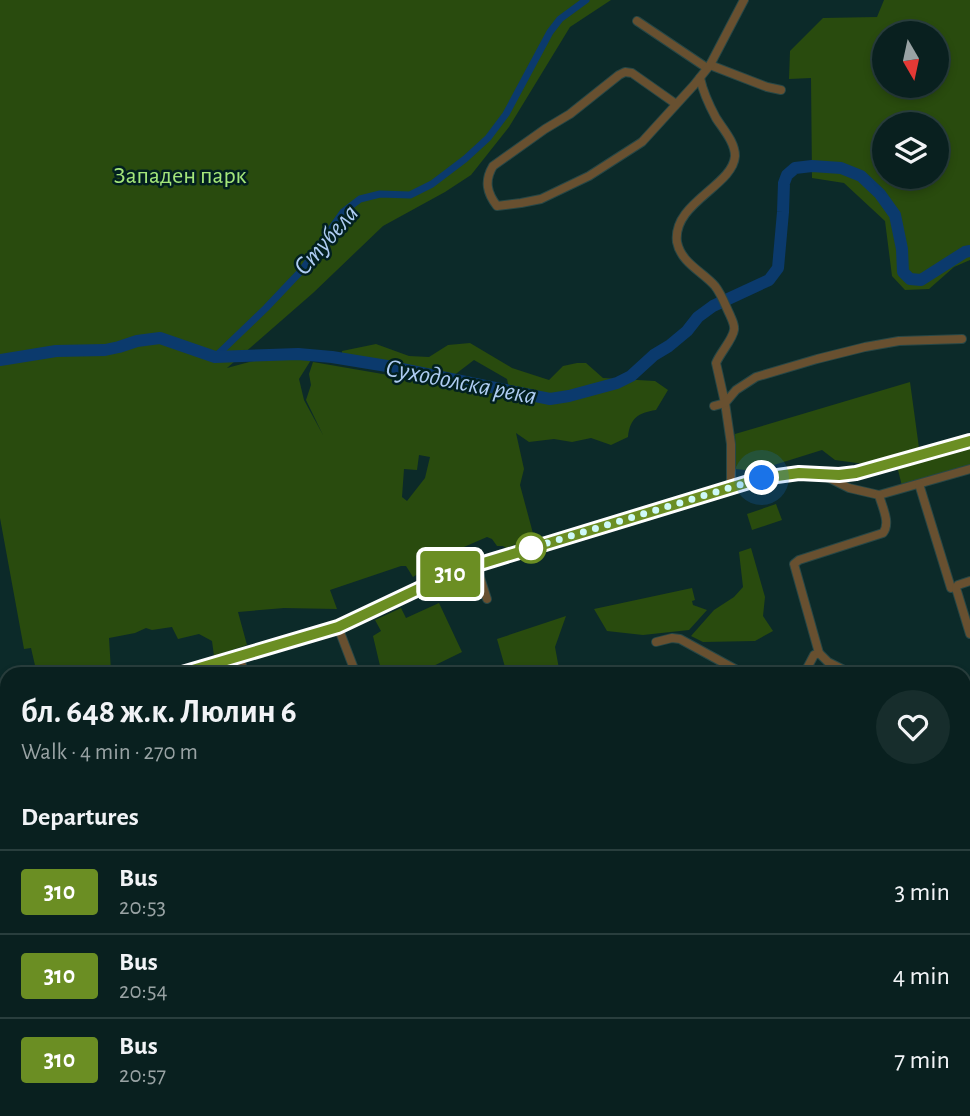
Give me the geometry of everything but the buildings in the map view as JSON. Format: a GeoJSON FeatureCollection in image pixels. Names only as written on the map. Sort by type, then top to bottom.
{"type":"FeatureCollection","features":[{"type":"Feature","properties":{"kind":"main road"},"geometry":{"type":"LineString","coordinates":[[204,667],[338,627],[448,575],[476,565],[731,487],[781,474],[856,473],[970,441]]}},
{"type":"Feature","properties":{"kind":"street"},"geometry":{"type":"LineString","coordinates":[[676,104],[632,73],[625,72],[570,114],[493,166],[487,183],[490,197],[497,206],[541,199],[589,176],[642,142],[700,78],[744,0]]}},
{"type":"Feature","properties":{"kind":"street"},"geometry":{"type":"LineString","coordinates":[[637,21],[708,66],[781,90]]}},
{"type":"Feature","properties":{"kind":"street"},"geometry":{"type":"LineString","coordinates":[[700,78],[709,104],[735,153],[725,175],[700,198],[681,221],[677,231],[677,243],[681,254],[721,295],[735,327],[716,363],[731,444],[731,487]]}},
{"type":"Feature","properties":{"kind":"street"},"geometry":{"type":"LineString","coordinates":[[714,406],[725,403],[736,390],[756,377],[817,359],[900,341],[962,339]]}},
{"type":"Feature","properties":{"kind":"street"},"geometry":{"type":"LineString","coordinates":[[822,474],[849,488],[879,495],[970,469]]}},
{"type":"Feature","properties":{"kind":"street"},"geometry":{"type":"LineString","coordinates":[[919,484],[951,587]]}},
{"type":"Feature","properties":{"kind":"street"},"geometry":{"type":"LineString","coordinates":[[838,667],[819,653],[794,564],[799,560],[883,533],[887,526],[879,495]]}},
{"type":"Feature","properties":{"kind":"street"},"geometry":{"type":"LineString","coordinates":[[476,565],[487,599]]}},
{"type":"Feature","properties":{"kind":"street"},"geometry":{"type":"LineString","coordinates":[[970,581],[956,588],[970,634]]}},
{"type":"Feature","properties":{"kind":"street"},"geometry":{"type":"LineString","coordinates":[[338,627],[353,667]]}},
{"type":"Feature","properties":{"kind":"street"},"geometry":{"type":"LineString","coordinates":[[656,642],[680,639],[731,667]]}},
{"type":"Feature","properties":{"kind":"street"},"geometry":{"type":"LineString","coordinates":[[808,667],[814,655],[819,653]]}},
{"type":"Feature","properties":{"kind":"street"},"geometry":{"type":"LineString","coordinates":[[239,657],[243,667]]}},
{"type":"Feature","properties":{"kind":"green space","name":"Западен парк"},"geometry":{"type":"Polygon","coordinates":[[[0,0],[611,0],[570,27],[509,127],[471,175],[383,226],[313,293],[227,368],[253,361],[296,357],[311,360],[299,379],[304,400],[323,435],[306,400],[311,385],[309,374],[313,362],[429,382],[485,395],[509,388],[507,379],[474,360],[453,376],[342,356],[342,351],[376,344],[409,356],[429,357],[448,345],[470,343],[512,368],[549,380],[563,366],[586,363],[603,378],[655,381],[668,390],[656,410],[636,418],[628,437],[611,445],[591,438],[572,442],[554,439],[529,442],[516,433],[524,469],[520,485],[534,537],[506,548],[497,546],[487,537],[450,553],[413,577],[406,566],[401,566],[330,590],[337,609],[284,608],[238,612],[247,645],[214,656],[212,641],[199,634],[178,639],[172,627],[152,630],[146,628],[109,638],[111,667],[35,667],[31,648],[24,649],[0,518],[0,0]],[[419,455],[417,470],[404,469],[402,497],[407,501],[425,478],[430,457],[419,455]]]}},
{"type":"Feature","properties":{"kind":"green space"},"geometry":{"type":"Polygon","coordinates":[[[884,0],[970,0],[970,260],[954,267],[929,289],[905,290],[892,276],[885,221],[844,183],[812,178],[811,78],[789,79],[790,51],[823,18],[877,17],[884,0]]]}},
{"type":"Feature","properties":{"kind":"green space"},"geometry":{"type":"Polygon","coordinates":[[[910,382],[919,448],[864,464],[835,460],[822,450],[755,471],[736,469],[735,434],[910,382]]]}},
{"type":"Feature","properties":{"kind":"green space"},"geometry":{"type":"Polygon","coordinates":[[[970,444],[970,465],[902,486],[897,466],[970,444]]]}},
{"type":"Feature","properties":{"kind":"green space"},"geometry":{"type":"Polygon","coordinates":[[[776,504],[782,520],[752,530],[747,514],[776,504]]]}},
{"type":"Feature","properties":{"kind":"green space"},"geometry":{"type":"Polygon","coordinates":[[[751,548],[765,597],[763,616],[773,631],[755,641],[703,642],[691,636],[714,610],[734,597],[743,587],[739,552],[751,548]]]}},
{"type":"Feature","properties":{"kind":"green space"},"geometry":{"type":"Polygon","coordinates":[[[692,588],[695,600],[692,601],[693,605],[707,610],[689,630],[643,635],[607,631],[594,609],[692,588]]]}},
{"type":"Feature","properties":{"kind":"green space"},"geometry":{"type":"Polygon","coordinates":[[[439,603],[462,652],[431,667],[380,667],[373,636],[381,631],[375,620],[401,608],[406,618],[439,603]]]}},
{"type":"Feature","properties":{"kind":"green space"},"geometry":{"type":"Polygon","coordinates":[[[566,616],[555,647],[559,667],[505,667],[497,639],[566,616]]]}},
{"type":"Feature","properties":{"kind":"waterway","name":"Стубела"},"geometry":{"type":"LineString","coordinates":[[215,357],[302,270],[343,212],[360,199],[380,194],[410,195],[432,184],[488,138],[506,114],[550,32],[560,19],[586,0]]}},
{"type":"Feature","properties":{"kind":"waterway","name":"Суходолска река"},"geometry":{"type":"LineString","coordinates":[[0,360],[56,351],[105,350],[160,338],[215,357],[298,354],[332,357],[550,399],[569,396],[617,383],[631,376],[687,331],[698,317],[713,306],[769,280],[778,268],[784,183],[787,175],[795,168],[812,166],[841,168],[861,176],[880,194],[895,215],[902,249],[903,272],[910,279],[921,280],[970,251]]}},
{"type":"Feature","properties":{"kind":"bus line","name":"310"},"geometry":{"type":"LineString","coordinates":[[204,667],[338,627],[467,568],[731,487],[781,474],[856,473],[970,441]]}},
{"type":"Feature","properties":{"kind":"route"},"geometry":{"type":"LineString","coordinates":[[531,548],[521,551],[762,478]]}}]}
